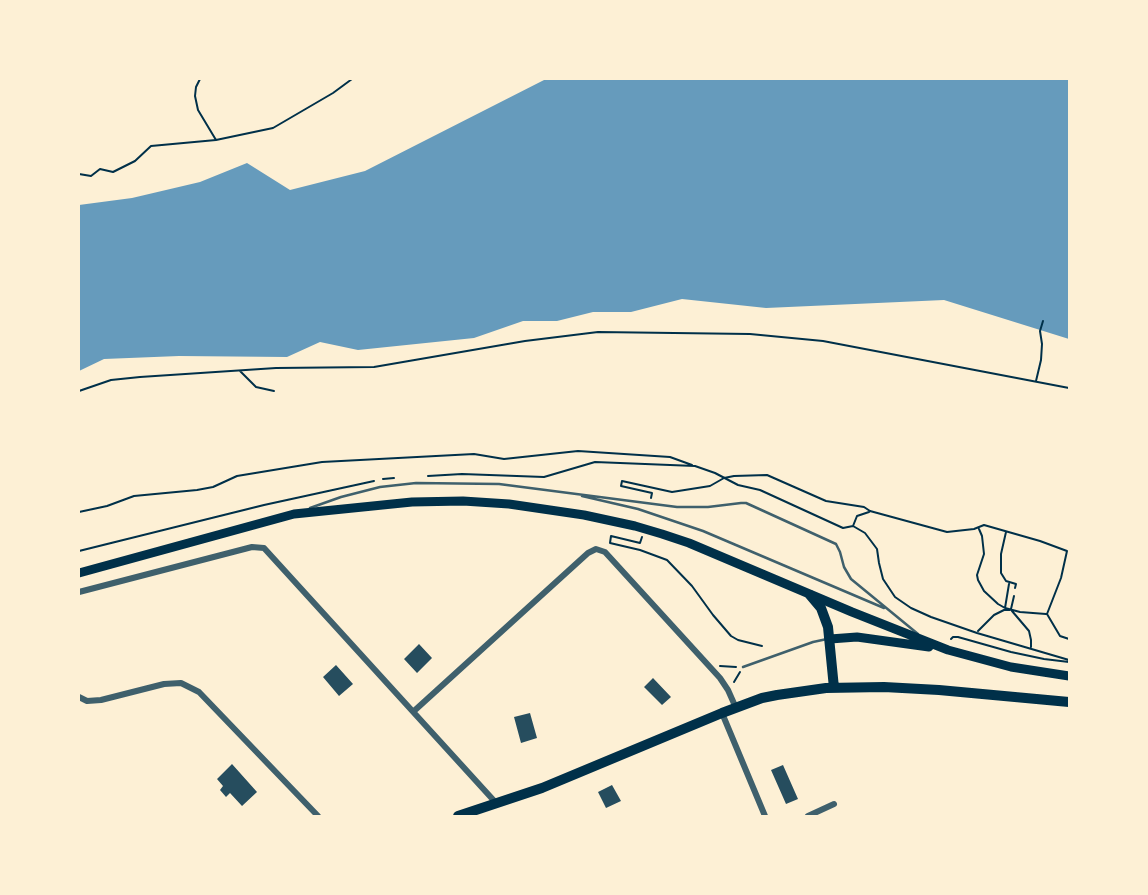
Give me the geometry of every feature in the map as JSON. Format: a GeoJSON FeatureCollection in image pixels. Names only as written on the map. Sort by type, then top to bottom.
{"type":"FeatureCollection","features":[{"type":"Feature","properties":{"kind":"main road"},"geometry":{"type":"LineString","coordinates":[[79,573],[294,514],[412,502],[509,504],[635,526],[689,543],[948,650],[1011,667],[1069,676]]}},
{"type":"Feature","properties":{"kind":"main road"},"geometry":{"type":"LineString","coordinates":[[810,595],[821,608],[830,639],[834,688]]}},
{"type":"Feature","properties":{"kind":"main road"},"geometry":{"type":"LineString","coordinates":[[830,639],[865,637],[948,650]]}},
{"type":"Feature","properties":{"kind":"main road"},"geometry":{"type":"LineString","coordinates":[[458,816],[478,813],[722,713],[777,695],[865,687],[926,689],[1069,702]]}},
{"type":"Feature","properties":{"kind":"street"},"geometry":{"type":"LineString","coordinates":[[79,592],[252,547],[264,548],[497,804]]}},
{"type":"Feature","properties":{"kind":"street"},"geometry":{"type":"LineString","coordinates":[[414,711],[588,553],[596,550],[605,552],[709,666],[729,690],[736,708]]}},
{"type":"Feature","properties":{"kind":"street"},"geometry":{"type":"LineString","coordinates":[[79,697],[87,701],[101,701],[164,684],[181,683],[190,687],[200,692],[318,816]]}},
{"type":"Feature","properties":{"kind":"street"},"geometry":{"type":"LineString","coordinates":[[722,713],[765,816]]}},
{"type":"Feature","properties":{"kind":"street"},"geometry":{"type":"LineString","coordinates":[[808,816],[834,804]]}},
{"type":"Feature","properties":{"kind":"lane"},"geometry":{"type":"LineString","coordinates":[[294,514],[341,497],[380,487],[416,483],[499,484],[677,507],[741,503],[836,544],[851,579],[931,644]]}},
{"type":"Feature","properties":{"kind":"lane"},"geometry":{"type":"LineString","coordinates":[[567,492],[638,509],[703,531],[887,609]]}},
{"type":"Feature","properties":{"kind":"lane"},"geometry":{"type":"LineString","coordinates":[[743,667],[817,640],[830,639]]}},
{"type":"Feature","properties":{"kind":"path"},"geometry":{"type":"LineString","coordinates":[[200,79],[195,96],[198,110],[216,140]]}},
{"type":"Feature","properties":{"kind":"path"},"geometry":{"type":"LineString","coordinates":[[79,174],[90,176],[100,169],[113,172],[135,161],[151,146],[216,140],[273,128],[352,79]]}},
{"type":"Feature","properties":{"kind":"path"},"geometry":{"type":"LineString","coordinates":[[1035,382],[1041,360],[1042,321]]}},
{"type":"Feature","properties":{"kind":"path"},"geometry":{"type":"LineString","coordinates":[[79,391],[111,380],[141,376],[276,368],[374,367],[525,341],[598,332],[750,334],[823,341],[1069,388]]}},
{"type":"Feature","properties":{"kind":"path"},"geometry":{"type":"LineString","coordinates":[[239,371],[256,387],[274,391]]}},
{"type":"Feature","properties":{"kind":"path"},"geometry":{"type":"LineString","coordinates":[[79,512],[134,496],[197,490],[213,487],[237,476],[322,462],[474,454],[504,459],[578,450],[670,457],[695,466]]}},
{"type":"Feature","properties":{"kind":"path"},"geometry":{"type":"LineString","coordinates":[[656,489],[672,492],[689,490],[710,486],[734,476],[767,475],[826,500],[864,507],[947,532],[984,525],[1041,541],[1067,551],[1061,578],[1047,614]]}},
{"type":"Feature","properties":{"kind":"path"},"geometry":{"type":"LineString","coordinates":[[752,506],[760,490]]}},
{"type":"Feature","properties":{"kind":"path"},"geometry":{"type":"LineString","coordinates":[[853,526],[857,516],[870,511]]}},
{"type":"Feature","properties":{"kind":"path"},"geometry":{"type":"LineString","coordinates":[[978,528],[984,547],[978,580],[990,597],[1018,616],[1029,631],[1031,648]]}},
{"type":"Feature","properties":{"kind":"path"},"geometry":{"type":"LineString","coordinates":[[1006,531],[1002,544],[1003,579],[1016,584],[1015,588]]}},
{"type":"Feature","properties":{"kind":"path"},"geometry":{"type":"LineString","coordinates":[[640,550],[661,556],[674,565],[731,636],[762,646]]}},
{"type":"Feature","properties":{"kind":"path"},"geometry":{"type":"LineString","coordinates":[[1005,608],[1009,583]]}},
{"type":"Feature","properties":{"kind":"path"},"geometry":{"type":"LineString","coordinates":[[1011,610],[1014,596]]}},
{"type":"Feature","properties":{"kind":"path"},"geometry":{"type":"LineString","coordinates":[[977,633],[994,614],[1004,610],[1047,614]]}},
{"type":"Feature","properties":{"kind":"path"},"geometry":{"type":"LineString","coordinates":[[1047,614],[1060,636],[1069,639]]}},
{"type":"Feature","properties":{"kind":"path"},"geometry":{"type":"LineString","coordinates":[[948,650],[953,637],[958,637],[1022,654],[1069,662]]}},
{"type":"Feature","properties":{"kind":"path"},"geometry":{"type":"LineString","coordinates":[[709,666],[743,667],[729,690]]}},
{"type":"Feature","properties":{"kind":"water"},"geometry":{"type":"Polygon","coordinates":[[[546,79],[1069,79],[1069,339],[944,300],[766,308],[682,299],[631,312],[593,312],[557,321],[523,321],[474,338],[358,350],[320,342],[287,357],[179,356],[104,359],[79,371],[79,205],[132,198],[200,182],[247,163],[290,190],[365,171],[546,79]]]}},
{"type":"Feature","properties":{"kind":"building"},"geometry":{"type":"Polygon","coordinates":[[[419,644],[432,658],[417,673],[404,659],[419,644]]]}},
{"type":"Feature","properties":{"kind":"building"},"geometry":{"type":"Polygon","coordinates":[[[336,665],[353,684],[339,696],[323,677],[336,665]]]}},
{"type":"Feature","properties":{"kind":"building"},"geometry":{"type":"Polygon","coordinates":[[[653,678],[671,697],[662,705],[644,687],[653,678]]]}},
{"type":"Feature","properties":{"kind":"building"},"geometry":{"type":"Polygon","coordinates":[[[530,713],[537,738],[521,743],[514,717],[530,713]]]}},
{"type":"Feature","properties":{"kind":"building"},"geometry":{"type":"Polygon","coordinates":[[[232,764],[257,792],[242,806],[230,793],[226,797],[220,790],[223,786],[217,779],[232,764]]]}},
{"type":"Feature","properties":{"kind":"building"},"geometry":{"type":"Polygon","coordinates":[[[783,765],[798,799],[786,804],[771,770],[783,765]]]}},
{"type":"Feature","properties":{"kind":"building"},"geometry":{"type":"Polygon","coordinates":[[[612,785],[621,801],[606,808],[598,792],[612,785]]]}}]}
